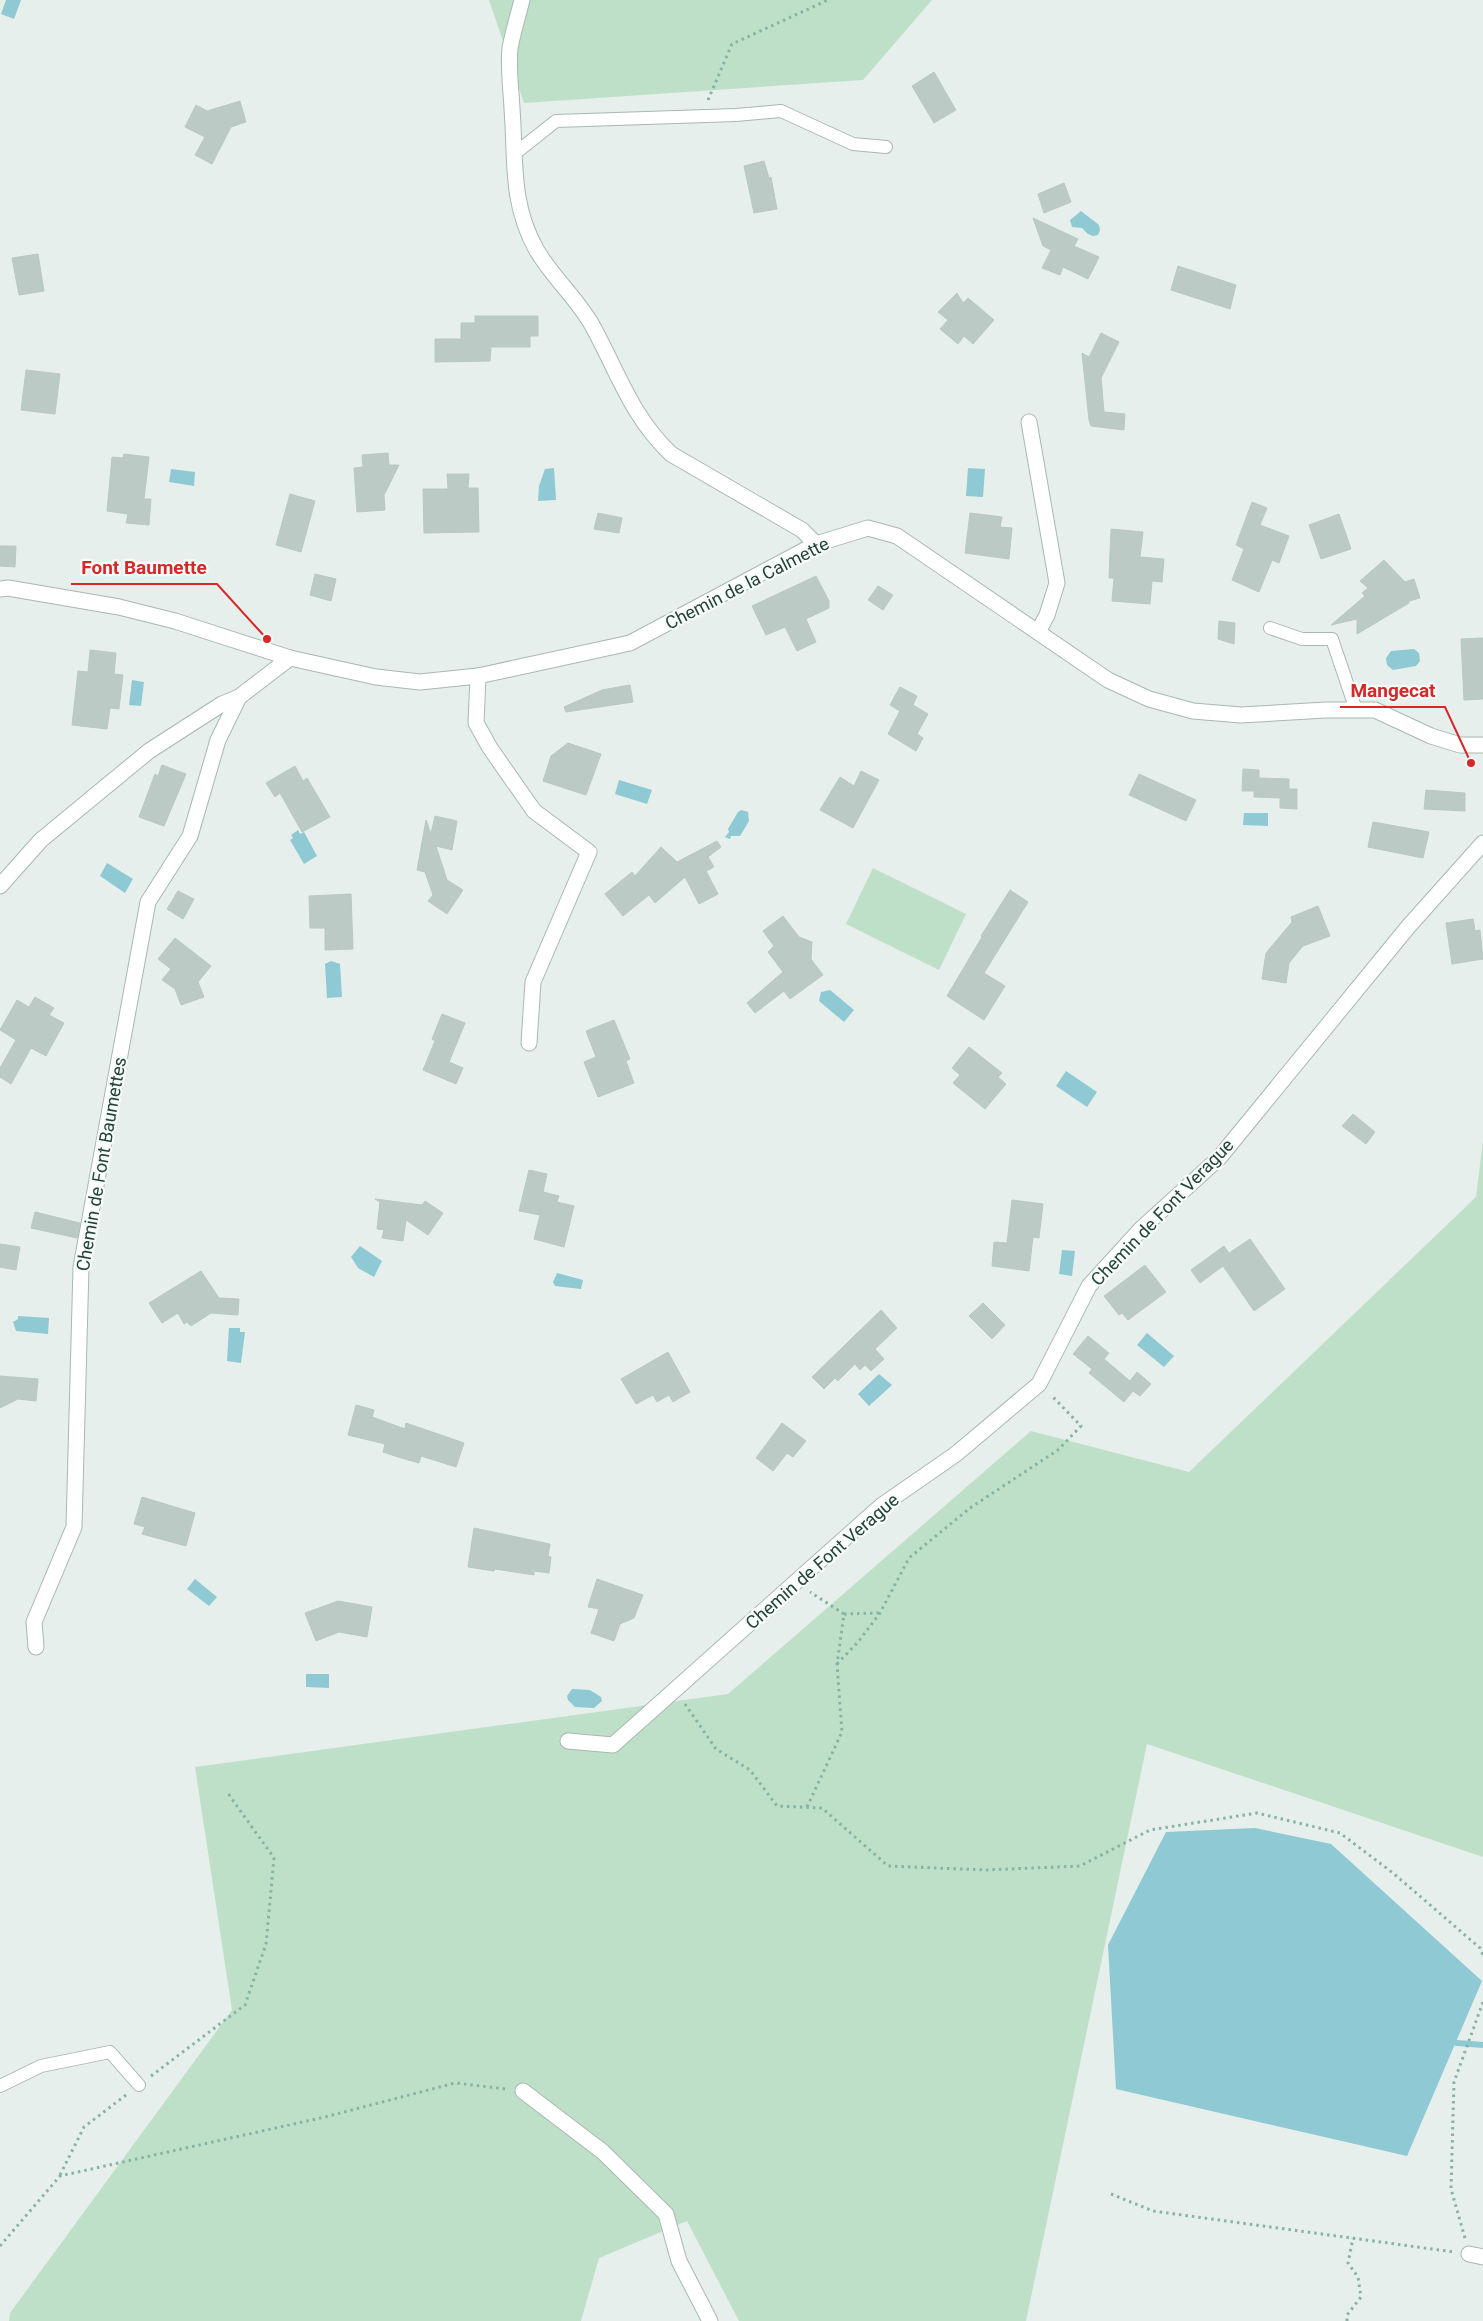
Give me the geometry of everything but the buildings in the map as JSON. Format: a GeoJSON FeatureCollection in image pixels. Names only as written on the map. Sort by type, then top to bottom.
{"type":"FeatureCollection","features":[{"type":"Feature","properties":{"kind":"street"},"geometry":{"type":"LineString","coordinates":[[522,0],[510,47],[509,66],[513,155],[519,209],[527,230],[551,272],[577,302],[592,326],[619,382],[645,426],[671,454],[802,530],[816,544]]}},
{"type":"Feature","properties":{"kind":"street"},"geometry":{"type":"LineString","coordinates":[[1028,422],[1056,583],[1047,614],[1038,632]]}},
{"type":"Feature","properties":{"kind":"street","name":"Chemin de la Calmette"},"geometry":{"type":"LineString","coordinates":[[0,589],[8,588],[119,607],[174,621],[290,658],[376,676],[420,682],[478,676],[630,643],[816,544],[868,528],[897,536],[1108,680],[1149,699],[1193,711],[1241,715],[1375,710],[1431,736],[1460,745],[1483,745]]}},
{"type":"Feature","properties":{"kind":"street"},"geometry":{"type":"LineString","coordinates":[[0,886],[41,840],[149,751],[222,704],[239,697],[290,658]]}},
{"type":"Feature","properties":{"kind":"street"},"geometry":{"type":"LineString","coordinates":[[478,676],[476,723],[490,748],[534,810],[590,852],[533,982],[529,1043]]}},
{"type":"Feature","properties":{"kind":"street","name":"Chemin de Font Baumettes"},"geometry":{"type":"LineString","coordinates":[[36,1647],[34,1622],[74,1527],[82,1267],[148,902],[190,836],[218,740],[239,697]]}},
{"type":"Feature","properties":{"kind":"street","name":"Chemin de Font Verague"},"geometry":{"type":"LineString","coordinates":[[568,1741],[614,1745],[880,1506],[956,1454],[1040,1384],[1089,1286],[1141,1229],[1219,1158],[1408,926],[1483,843]]}},
{"type":"Feature","properties":{"kind":"street"},"geometry":{"type":"LineString","coordinates":[[523,2091],[603,2152],[666,2214],[679,2261],[710,2321]]}},
{"type":"Feature","properties":{"kind":"lane"},"geometry":{"type":"LineString","coordinates":[[513,155],[556,121],[781,111],[853,144],[886,147]]}},
{"type":"Feature","properties":{"kind":"lane"},"geometry":{"type":"LineString","coordinates":[[1270,628],[1302,639],[1332,639],[1356,710]]}},
{"type":"Feature","properties":{"kind":"lane"},"geometry":{"type":"LineString","coordinates":[[0,2086],[41,2066],[110,2052],[139,2085]]}},
{"type":"Feature","properties":{"kind":"path"},"geometry":{"type":"LineString","coordinates":[[701,116],[732,44],[828,0]]}},
{"type":"Feature","properties":{"kind":"path"},"geometry":{"type":"LineString","coordinates":[[837,1664],[858,1642],[880,1613],[909,1558],[970,1508],[1058,1450],[1081,1426],[1040,1384]]}},
{"type":"Feature","properties":{"kind":"path"},"geometry":{"type":"LineString","coordinates":[[793,1586],[809,1592],[844,1614],[880,1613]]}},
{"type":"Feature","properties":{"kind":"path"},"geometry":{"type":"LineString","coordinates":[[807,1807],[842,1732],[837,1664],[844,1614]]}},
{"type":"Feature","properties":{"kind":"path"},"geometry":{"type":"LineString","coordinates":[[675,1690],[716,1748],[750,1770],[777,1806],[822,1808],[888,1866],[986,1870],[1080,1866],[1150,1830],[1257,1813],[1340,1832],[1393,1873],[1480,1948],[1483,1955]]}},
{"type":"Feature","properties":{"kind":"path"},"geometry":{"type":"LineString","coordinates":[[0,2246],[60,2176],[84,2127],[245,2005],[266,1944],[274,1858],[227,1792]]}},
{"type":"Feature","properties":{"kind":"path"},"geometry":{"type":"LineString","coordinates":[[1111,2194],[1153,2211],[1476,2255],[1451,2189],[1454,2082],[1483,2002]]}},
{"type":"Feature","properties":{"kind":"path"},"geometry":{"type":"LineString","coordinates":[[60,2176],[325,2117],[456,2083],[523,2091]]}},
{"type":"Feature","properties":{"kind":"path"},"geometry":{"type":"LineString","coordinates":[[1347,2321],[1347,2315],[1361,2296],[1358,2277],[1348,2263],[1353,2238]]}},
{"type":"Feature","properties":{"kind":"green space"},"geometry":{"type":"Polygon","coordinates":[[[489,0],[932,0],[863,80],[524,103],[489,0]]]}},
{"type":"Feature","properties":{"kind":"green space"},"geometry":{"type":"Polygon","coordinates":[[[873,868],[966,914],[939,970],[846,924],[873,868]]]}},
{"type":"Feature","properties":{"kind":"green space"},"geometry":{"type":"Polygon","coordinates":[[[1483,1141],[1483,1857],[1147,1744],[1026,2321],[739,2321],[687,2221],[599,2258],[581,2321],[9,2321],[10,2313],[232,2010],[195,1767],[728,1694],[1031,1431],[1189,1472],[1476,1197],[1483,1141]]]}},
{"type":"Feature","properties":{"kind":"water"},"geometry":{"type":"Polygon","coordinates":[[[6,0],[21,0],[14,19],[1,14],[6,0]]]}},
{"type":"Feature","properties":{"kind":"water"},"geometry":{"type":"Polygon","coordinates":[[[1081,211],[1099,225],[1098,235],[1093,236],[1082,228],[1072,227],[1070,220],[1081,211]]]}},
{"type":"Feature","properties":{"kind":"water"},"geometry":{"type":"Polygon","coordinates":[[[554,468],[556,500],[538,501],[539,486],[545,469],[554,468]]]}},
{"type":"Feature","properties":{"kind":"water"},"geometry":{"type":"Polygon","coordinates":[[[968,468],[985,469],[983,497],[966,496],[968,468]]]}},
{"type":"Feature","properties":{"kind":"water"},"geometry":{"type":"Polygon","coordinates":[[[171,469],[195,472],[194,486],[169,482],[171,469]]]}},
{"type":"Feature","properties":{"kind":"water"},"geometry":{"type":"Polygon","coordinates":[[[1414,649],[1419,653],[1420,661],[1416,666],[1393,670],[1387,665],[1386,658],[1391,651],[1414,649]]]}},
{"type":"Feature","properties":{"kind":"water"},"geometry":{"type":"Polygon","coordinates":[[[132,680],[144,682],[141,706],[129,705],[132,680]]]}},
{"type":"Feature","properties":{"kind":"water"},"geometry":{"type":"Polygon","coordinates":[[[619,780],[652,790],[647,804],[615,794],[619,780]]]}},
{"type":"Feature","properties":{"kind":"water"},"geometry":{"type":"Polygon","coordinates":[[[741,810],[748,812],[749,821],[740,836],[731,836],[730,839],[725,837],[738,812],[741,810]]]}},
{"type":"Feature","properties":{"kind":"water"},"geometry":{"type":"Polygon","coordinates":[[[1244,813],[1268,813],[1268,826],[1243,825],[1244,813]]]}},
{"type":"Feature","properties":{"kind":"water"},"geometry":{"type":"Polygon","coordinates":[[[298,830],[300,834],[304,832],[317,856],[304,864],[290,840],[293,838],[291,835],[298,830]]]}},
{"type":"Feature","properties":{"kind":"water"},"geometry":{"type":"Polygon","coordinates":[[[107,863],[133,879],[125,893],[100,876],[107,863]]]}},
{"type":"Feature","properties":{"kind":"water"},"geometry":{"type":"Polygon","coordinates":[[[331,961],[340,964],[342,997],[327,998],[325,964],[331,961]]]}},
{"type":"Feature","properties":{"kind":"water"},"geometry":{"type":"Polygon","coordinates":[[[830,990],[854,1010],[844,1022],[819,1001],[821,992],[830,990]]]}},
{"type":"Feature","properties":{"kind":"water"},"geometry":{"type":"Polygon","coordinates":[[[1066,1071],[1097,1092],[1087,1107],[1056,1086],[1066,1071]]]}},
{"type":"Feature","properties":{"kind":"water"},"geometry":{"type":"Polygon","coordinates":[[[360,1246],[382,1261],[374,1277],[358,1268],[351,1257],[360,1246]]]}},
{"type":"Feature","properties":{"kind":"water"},"geometry":{"type":"Polygon","coordinates":[[[1062,1250],[1075,1251],[1072,1276],[1059,1274],[1062,1250]]]}},
{"type":"Feature","properties":{"kind":"water"},"geometry":{"type":"Polygon","coordinates":[[[557,1273],[583,1280],[581,1289],[555,1286],[553,1282],[557,1273]]]}},
{"type":"Feature","properties":{"kind":"water"},"geometry":{"type":"Polygon","coordinates":[[[18,1316],[49,1318],[48,1334],[16,1331],[13,1322],[18,1319],[18,1316]]]}},
{"type":"Feature","properties":{"kind":"water"},"geometry":{"type":"Polygon","coordinates":[[[229,1328],[240,1328],[240,1332],[245,1332],[241,1363],[227,1361],[229,1328]]]}},
{"type":"Feature","properties":{"kind":"water"},"geometry":{"type":"Polygon","coordinates":[[[1147,1333],[1174,1356],[1164,1367],[1137,1345],[1147,1333]]]}},
{"type":"Feature","properties":{"kind":"water"},"geometry":{"type":"Polygon","coordinates":[[[879,1374],[892,1385],[869,1406],[858,1394],[879,1374]]]}},
{"type":"Feature","properties":{"kind":"water"},"geometry":{"type":"Polygon","coordinates":[[[195,1579],[217,1597],[209,1606],[187,1589],[195,1579]]]}},
{"type":"Feature","properties":{"kind":"water"},"geometry":{"type":"Polygon","coordinates":[[[306,1674],[329,1674],[329,1688],[306,1687],[306,1674]]]}},
{"type":"Feature","properties":{"kind":"water"},"geometry":{"type":"Polygon","coordinates":[[[572,1689],[590,1690],[601,1697],[602,1701],[594,1708],[575,1707],[568,1700],[567,1696],[572,1689]]]}},
{"type":"Feature","properties":{"kind":"water"},"geometry":{"type":"Polygon","coordinates":[[[1255,1828],[1331,1844],[1482,1981],[1407,2156],[1116,2089],[1108,1945],[1166,1832],[1255,1828]]]}},
{"type":"Feature","properties":{"kind":"waterway"},"geometry":{"type":"LineString","coordinates":[[1457,2043],[1483,2045]]}},
{"type":"Feature","properties":{"kind":"place","name":"Font Baumette"},"geometry":{"type":"Point","coordinates":[267,639]}},
{"type":"Feature","properties":{"kind":"place","name":"Mangecat"},"geometry":{"type":"Point","coordinates":[1471,763]}}]}
